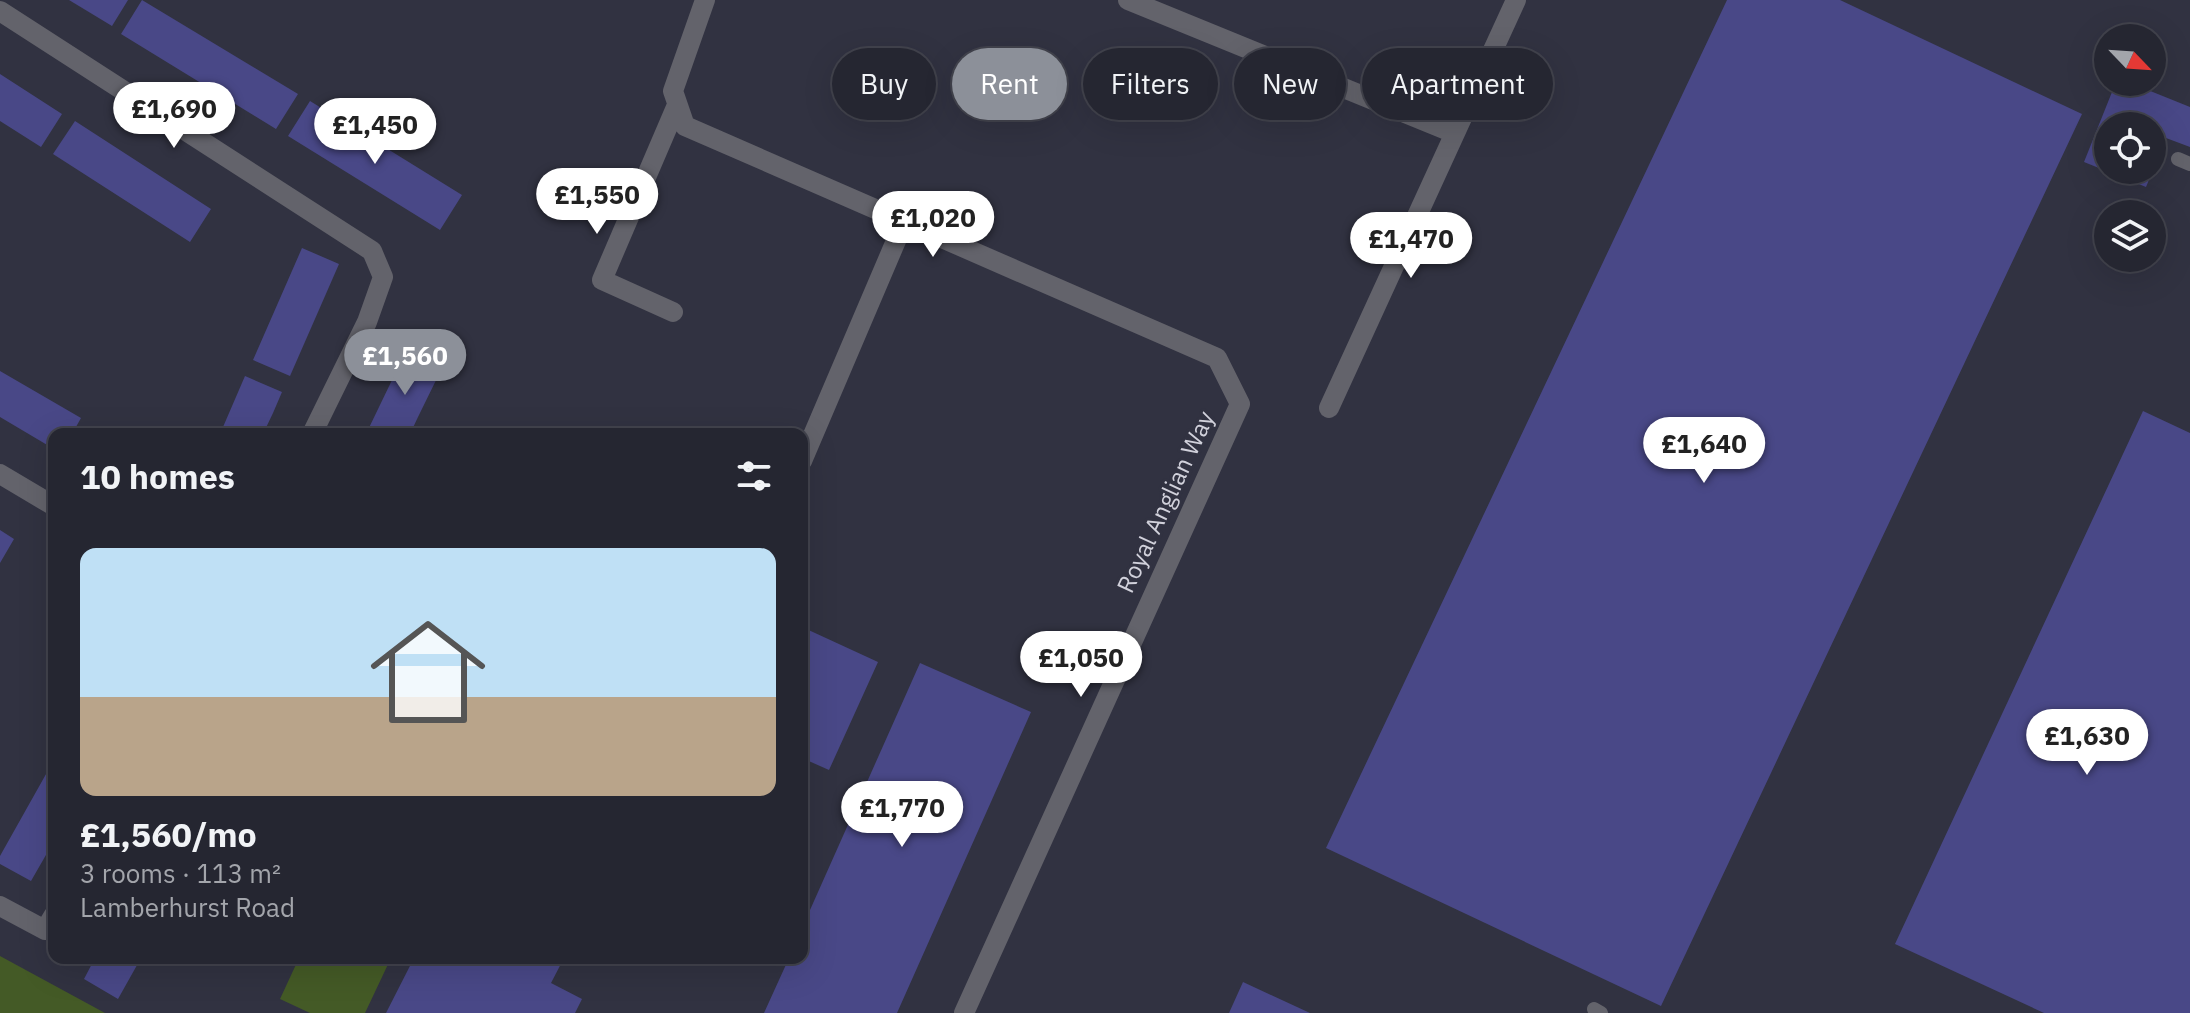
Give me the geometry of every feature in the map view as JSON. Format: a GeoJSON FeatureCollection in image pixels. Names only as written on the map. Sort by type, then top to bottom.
{"type":"FeatureCollection","features":[{"type":"Feature","properties":{"kind":"street"},"geometry":{"type":"LineString","coordinates":[[673,312],[602,280],[675,98],[705,0]]}},
{"type":"Feature","properties":{"kind":"street"},"geometry":{"type":"LineString","coordinates":[[1128,0],[1454,133]]}},
{"type":"Feature","properties":{"kind":"street"},"geometry":{"type":"LineString","coordinates":[[1329,408],[1516,0]]}},
{"type":"Feature","properties":{"kind":"street"},"geometry":{"type":"LineString","coordinates":[[0,11],[372,251],[383,277],[367,322],[315,428]]}},
{"type":"Feature","properties":{"kind":"street","name":"Royal Anglian Way"},"geometry":{"type":"LineString","coordinates":[[675,98],[685,126],[1217,358],[1240,404],[964,1013]]}},
{"type":"Feature","properties":{"kind":"street"},"geometry":{"type":"LineString","coordinates":[[808,447],[904,222]]}},
{"type":"Feature","properties":{"kind":"street"},"geometry":{"type":"LineString","coordinates":[[0,474],[48,502]]}},
{"type":"Feature","properties":{"kind":"street"},"geometry":{"type":"LineString","coordinates":[[0,906],[48,921]]}},
{"type":"Feature","properties":{"kind":"green space"},"geometry":{"type":"Polygon","coordinates":[[[0,956],[105,1013],[0,1013],[0,956]]]}},
{"type":"Feature","properties":{"kind":"green space"},"geometry":{"type":"Polygon","coordinates":[[[296,964],[388,964],[365,1013],[310,1013],[280,999],[296,964]]]}},
{"type":"Feature","properties":{"kind":"building"},"geometry":{"type":"Polygon","coordinates":[[[69,0],[128,0],[112,26],[69,0]]]}},
{"type":"Feature","properties":{"kind":"building"},"geometry":{"type":"Polygon","coordinates":[[[142,0],[298,94],[276,129],[121,34],[142,0]]]}},
{"type":"Feature","properties":{"kind":"building"},"geometry":{"type":"Polygon","coordinates":[[[1727,0],[1840,0],[2082,114],[1661,1006],[1326,848],[1727,0]]]}},
{"type":"Feature","properties":{"kind":"building"},"geometry":{"type":"Polygon","coordinates":[[[0,74],[62,114],[41,147],[0,121],[0,74]]]}},
{"type":"Feature","properties":{"kind":"building"},"geometry":{"type":"Polygon","coordinates":[[[2110,96],[2163,96],[2190,107],[2190,147],[2166,138],[2166,112],[2104,112],[2110,96]]]}},
{"type":"Feature","properties":{"kind":"building"},"geometry":{"type":"Polygon","coordinates":[[[310,101],[462,195],[440,230],[288,136],[310,101]]]}},
{"type":"Feature","properties":{"kind":"building"},"geometry":{"type":"Polygon","coordinates":[[[75,121],[211,209],[190,242],[53,154],[75,121]]]}},
{"type":"Feature","properties":{"kind":"building"},"geometry":{"type":"Polygon","coordinates":[[[2094,137],[2094,166],[2084,162],[2094,137]]]}},
{"type":"Feature","properties":{"kind":"building"},"geometry":{"type":"Polygon","coordinates":[[[302,248],[339,264],[290,376],[253,360],[302,248]]]}},
{"type":"Feature","properties":{"kind":"building"},"geometry":{"type":"Polygon","coordinates":[[[406,351],[442,368],[413,428],[369,428],[406,351]]]}},
{"type":"Feature","properties":{"kind":"building"},"geometry":{"type":"Polygon","coordinates":[[[0,371],[81,418],[75,428],[48,428],[48,445],[0,417],[0,371]]]}},
{"type":"Feature","properties":{"kind":"building"},"geometry":{"type":"Polygon","coordinates":[[[245,376],[282,392],[266,428],[223,428],[245,376]]]}},
{"type":"Feature","properties":{"kind":"building"},"geometry":{"type":"Polygon","coordinates":[[[2143,411],[2190,433],[2190,1013],[2044,1013],[1895,944],[2143,411]]]}},
{"type":"Feature","properties":{"kind":"building"},"geometry":{"type":"Polygon","coordinates":[[[0,530],[14,539],[0,563],[0,530]]]}},
{"type":"Feature","properties":{"kind":"building"},"geometry":{"type":"Polygon","coordinates":[[[808,630],[878,662],[829,770],[808,761],[808,630]]]}},
{"type":"Feature","properties":{"kind":"building"},"geometry":{"type":"Polygon","coordinates":[[[920,663],[1031,712],[897,1013],[764,1013],[786,964],[808,964],[808,915],[920,663]]]}},
{"type":"Feature","properties":{"kind":"building"},"geometry":{"type":"Polygon","coordinates":[[[48,771],[48,851],[31,881],[0,864],[0,856],[48,771]]]}},
{"type":"Feature","properties":{"kind":"building"},"geometry":{"type":"Polygon","coordinates":[[[92,964],[138,964],[118,999],[84,979],[92,964]]]}},
{"type":"Feature","properties":{"kind":"building"},"geometry":{"type":"Polygon","coordinates":[[[411,964],[561,964],[551,983],[582,999],[575,1013],[386,1013],[411,964]]]}},
{"type":"Feature","properties":{"kind":"building"},"geometry":{"type":"Polygon","coordinates":[[[1243,982],[1310,1013],[1229,1013],[1243,982]]]}}]}
